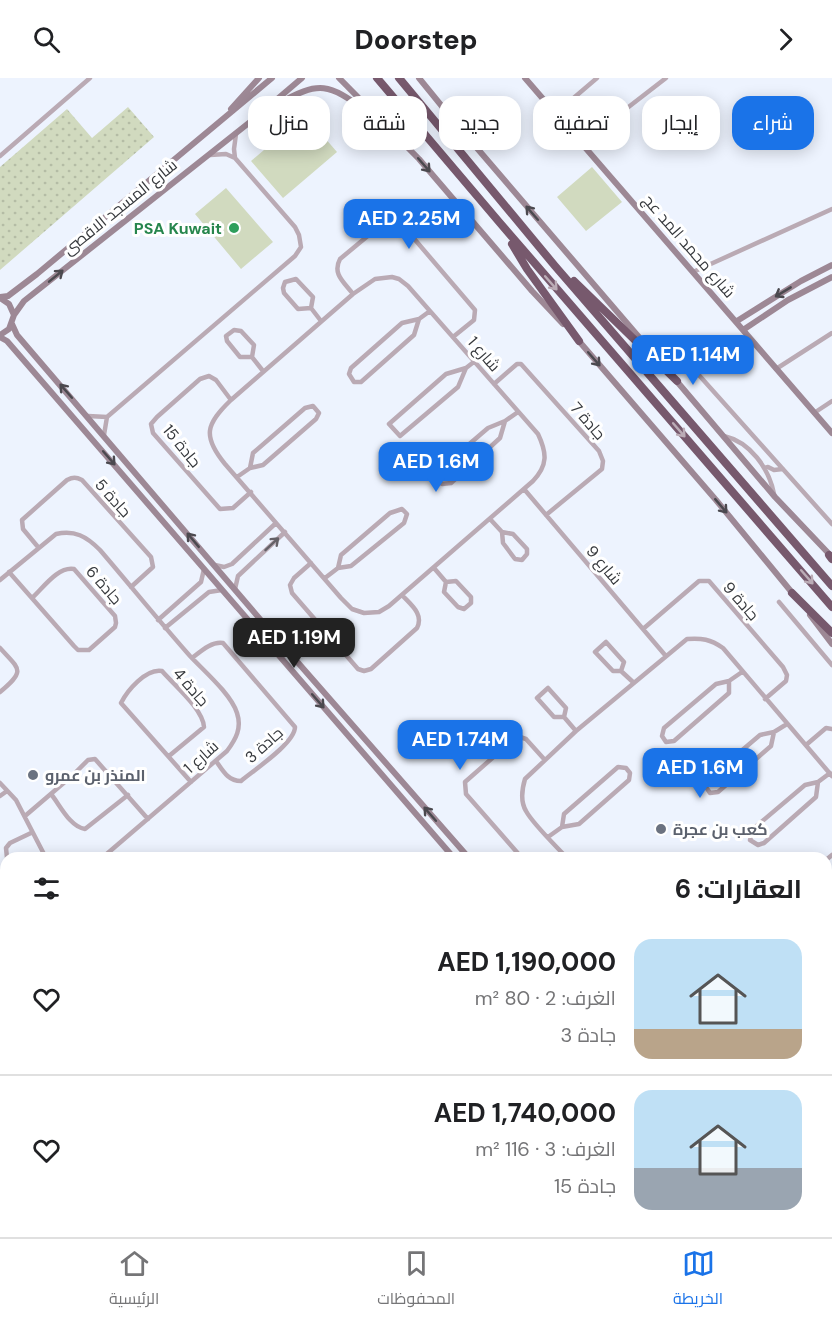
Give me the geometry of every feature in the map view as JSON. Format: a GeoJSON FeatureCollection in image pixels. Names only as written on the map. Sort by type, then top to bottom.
{"type":"FeatureCollection","features":[{"type":"Feature","properties":{"kind":"highway"},"geometry":{"type":"LineString","coordinates":[[377,78],[832,607]]}},
{"type":"Feature","properties":{"kind":"highway"},"geometry":{"type":"LineString","coordinates":[[399,78],[555,266],[832,586]]}},
{"type":"Feature","properties":{"kind":"highway"},"geometry":{"type":"LineString","coordinates":[[500,223],[527,269],[579,341]]}},
{"type":"Feature","properties":{"kind":"highway"},"geometry":{"type":"LineString","coordinates":[[555,266],[579,285],[677,381]]}},
{"type":"Feature","properties":{"kind":"highway"},"geometry":{"type":"LineString","coordinates":[[792,593],[832,633]]}},
{"type":"Feature","properties":{"kind":"main road"},"geometry":{"type":"LineString","coordinates":[[215,128],[259,78]]}},
{"type":"Feature","properties":{"kind":"main road","name":"شارع المسجد الاقصى"},"geometry":{"type":"LineString","coordinates":[[0,298],[15,291],[215,128],[272,78]]}},
{"type":"Feature","properties":{"kind":"main road","name":"شارع المسجد الاقصى"},"geometry":{"type":"LineString","coordinates":[[281,96],[302,78]]}},
{"type":"Feature","properties":{"kind":"main road"},"geometry":{"type":"LineString","coordinates":[[339,78],[356,96]]}},
{"type":"Feature","properties":{"kind":"main road"},"geometry":{"type":"LineString","coordinates":[[349,78],[352,92]]}},
{"type":"Feature","properties":{"kind":"main road"},"geometry":{"type":"LineString","coordinates":[[419,78],[677,381],[721,436],[774,497],[831,557]]}},
{"type":"Feature","properties":{"kind":"main road","name":"شارع محمد المد عج"},"geometry":{"type":"LineString","coordinates":[[525,78],[541,96]]}},
{"type":"Feature","properties":{"kind":"main road"},"geometry":{"type":"LineString","coordinates":[[291,96],[299,91],[317,87],[327,88],[342,96]]}},
{"type":"Feature","properties":{"kind":"main road","name":"شارع المسجد الاقصى"},"geometry":{"type":"LineString","coordinates":[[14,315],[24,301],[248,123]]}},
{"type":"Feature","properties":{"kind":"main road"},"geometry":{"type":"LineString","coordinates":[[410,150],[716,500],[832,644]]}},
{"type":"Feature","properties":{"kind":"main road","name":"شارع محمد المد عج"},"geometry":{"type":"LineString","coordinates":[[588,150],[832,433]]}},
{"type":"Feature","properties":{"kind":"main road"},"geometry":{"type":"LineString","coordinates":[[736,321],[801,281],[832,266]]}},
{"type":"Feature","properties":{"kind":"main road"},"geometry":{"type":"LineString","coordinates":[[742,330],[788,300],[832,277]]}},
{"type":"Feature","properties":{"kind":"main road"},"geometry":{"type":"LineString","coordinates":[[0,298],[9,304],[14,315],[9,329],[0,336],[7,341],[449,852]]}},
{"type":"Feature","properties":{"kind":"main road"},"geometry":{"type":"LineString","coordinates":[[12,324],[17,334],[214,565],[463,852]]}},
{"type":"Feature","properties":{"kind":"main road"},"geometry":{"type":"LineString","coordinates":[[142,497],[150,496],[151,490]]}},
{"type":"Feature","properties":{"kind":"main road"},"geometry":{"type":"LineString","coordinates":[[153,510],[154,505],[161,502]]}},
{"type":"Feature","properties":{"kind":"main road"},"geometry":{"type":"LineString","coordinates":[[281,659],[289,658],[290,653]]}},
{"type":"Feature","properties":{"kind":"main road"},"geometry":{"type":"LineString","coordinates":[[292,672],[294,666],[300,664]]}},
{"type":"Feature","properties":{"kind":"street"},"geometry":{"type":"LineString","coordinates":[[0,156],[90,78]]}},
{"type":"Feature","properties":{"kind":"street"},"geometry":{"type":"LineString","coordinates":[[576,96],[597,78]]}},
{"type":"Feature","properties":{"kind":"street"},"geometry":{"type":"LineString","coordinates":[[630,106],[666,78]]}},
{"type":"Feature","properties":{"kind":"street"},"geometry":{"type":"LineString","coordinates":[[235,158],[237,131]]}},
{"type":"Feature","properties":{"kind":"street"},"geometry":{"type":"LineString","coordinates":[[104,435],[107,417],[278,271],[295,256],[301,247],[295,227],[235,158],[216,153],[207,155]]}},
{"type":"Feature","properties":{"kind":"street"},"geometry":{"type":"LineString","coordinates":[[693,272],[832,209]]}},
{"type":"Feature","properties":{"kind":"street"},"geometry":{"type":"LineString","coordinates":[[353,294],[337,274],[340,259],[387,220],[399,221],[475,310],[474,320],[453,337]]}},
{"type":"Feature","properties":{"kind":"street"},"geometry":{"type":"LineString","coordinates":[[278,271],[285,282]]}},
{"type":"Feature","properties":{"kind":"street","name":"شارع 1"},"geometry":{"type":"LineString","coordinates":[[392,277],[408,286],[538,434],[546,460],[541,472],[524,489],[402,595],[379,612],[364,613],[352,609],[311,563],[215,451],[210,440],[210,425],[215,415],[353,294],[375,279],[392,277]]}},
{"type":"Feature","properties":{"kind":"street"},"geometry":{"type":"LineString","coordinates":[[285,282],[296,279],[313,297],[311,308],[321,321]]}},
{"type":"Feature","properties":{"kind":"street"},"geometry":{"type":"LineString","coordinates":[[285,282],[283,288],[285,293],[298,309],[311,308]]}},
{"type":"Feature","properties":{"kind":"street"},"geometry":{"type":"LineString","coordinates":[[418,319],[414,335],[361,382],[354,382],[349,374],[351,368],[402,323],[418,319],[430,311]]}},
{"type":"Feature","properties":{"kind":"street"},"geometry":{"type":"LineString","coordinates":[[252,357],[240,357],[227,341],[226,336],[234,330],[241,331],[254,345],[252,357],[263,371]]}},
{"type":"Feature","properties":{"kind":"street"},"geometry":{"type":"LineString","coordinates":[[776,369],[832,333]]}},
{"type":"Feature","properties":{"kind":"street"},"geometry":{"type":"LineString","coordinates":[[466,368],[458,387],[400,436],[389,424],[446,374],[466,368],[475,361]]}},
{"type":"Feature","properties":{"kind":"street","name":"جادة 7"},"geometry":{"type":"LineString","coordinates":[[494,384],[517,364],[521,364],[599,451],[603,461],[602,469],[546,515]]}},
{"type":"Feature","properties":{"kind":"street"},"geometry":{"type":"LineString","coordinates":[[689,364],[832,524]]}},
{"type":"Feature","properties":{"kind":"street","name":"جادة 15"},"geometry":{"type":"LineString","coordinates":[[231,400],[216,380],[209,376],[200,379],[157,417],[152,424],[153,433],[220,509],[233,508],[250,492]]}},
{"type":"Feature","properties":{"kind":"street"},"geometry":{"type":"LineString","coordinates":[[814,413],[832,401]]}},
{"type":"Feature","properties":{"kind":"street"},"geometry":{"type":"LineString","coordinates":[[237,477],[250,468],[263,465],[316,419],[319,413],[313,406],[305,408],[253,453],[250,468]]}},
{"type":"Feature","properties":{"kind":"street"},"geometry":{"type":"LineString","coordinates":[[505,421],[500,438],[451,483],[442,484],[438,480],[439,470],[489,428],[518,412]]}},
{"type":"Feature","properties":{"kind":"street"},"geometry":{"type":"LineString","coordinates":[[88,416],[107,417]]}},
{"type":"Feature","properties":{"kind":"street"},"geometry":{"type":"LineString","coordinates":[[721,436],[736,439],[765,468],[772,482],[774,497]]}},
{"type":"Feature","properties":{"kind":"street"},"geometry":{"type":"LineString","coordinates":[[765,468],[783,469]]}},
{"type":"Feature","properties":{"kind":"street","name":"جادة 5"},"geometry":{"type":"LineString","coordinates":[[38,547],[23,529],[22,520],[67,480],[77,477],[151,558],[153,567],[131,587]]}},
{"type":"Feature","properties":{"kind":"street","name":"شارع 9"},"geometry":{"type":"LineString","coordinates":[[524,489],[665,655]]}},
{"type":"Feature","properties":{"kind":"street"},"geometry":{"type":"LineString","coordinates":[[325,578],[338,568],[351,566],[404,523],[407,514],[402,509],[390,513],[341,555],[338,568]]}},
{"type":"Feature","properties":{"kind":"street"},"geometry":{"type":"LineString","coordinates":[[490,519],[502,532],[513,534],[526,549],[527,554],[522,560],[516,559],[503,543],[502,532]]}},
{"type":"Feature","properties":{"kind":"street"},"geometry":{"type":"LineString","coordinates":[[214,565],[224,567],[232,564],[276,523]]}},
{"type":"Feature","properties":{"kind":"street","name":"شارع 1"},"geometry":{"type":"LineString","coordinates":[[0,580],[56,534],[67,532],[80,534],[90,540],[227,697],[238,715],[240,726],[236,739],[216,761],[112,852]]}},
{"type":"Feature","properties":{"kind":"street"},"geometry":{"type":"LineString","coordinates":[[235,589],[238,576],[285,532]]}},
{"type":"Feature","properties":{"kind":"street"},"geometry":{"type":"LineString","coordinates":[[311,563],[294,578],[290,585],[292,593],[357,669],[364,671],[371,669],[417,628],[420,616],[402,595]]}},
{"type":"Feature","properties":{"kind":"street","name":"جادة 6"},"geometry":{"type":"LineString","coordinates":[[9,572],[32,598],[78,650],[89,650],[115,627],[116,623],[112,613],[70,568],[57,574],[32,598]]}},
{"type":"Feature","properties":{"kind":"street"},"geometry":{"type":"LineString","coordinates":[[434,568],[446,582]]}},
{"type":"Feature","properties":{"kind":"street"},"geometry":{"type":"LineString","coordinates":[[158,620],[201,582],[204,569]]}},
{"type":"Feature","properties":{"kind":"street"},"geometry":{"type":"LineString","coordinates":[[456,581],[471,597],[471,603],[465,609],[458,607],[444,592],[446,582],[456,581]]}},
{"type":"Feature","properties":{"kind":"street","name":"جادة 9"},"geometry":{"type":"LineString","coordinates":[[643,629],[699,581],[709,581],[783,667],[787,675],[786,681],[765,699]]}},
{"type":"Feature","properties":{"kind":"street"},"geometry":{"type":"LineString","coordinates":[[165,628],[208,592],[222,590]]}},
{"type":"Feature","properties":{"kind":"street"},"geometry":{"type":"LineString","coordinates":[[779,602],[832,665]]}},
{"type":"Feature","properties":{"kind":"street"},"geometry":{"type":"LineString","coordinates":[[561,852],[526,811],[522,799],[525,779],[576,731],[687,639],[711,640],[723,648],[831,774],[818,782],[805,785],[753,829],[750,840],[758,845],[764,843],[816,797],[818,782]]}},
{"type":"Feature","properties":{"kind":"street"},"geometry":{"type":"LineString","coordinates":[[621,671],[624,662],[606,642],[595,652],[613,672],[621,671],[634,683]]}},
{"type":"Feature","properties":{"kind":"street","name":"جادة 3"},"geometry":{"type":"LineString","coordinates":[[192,658],[216,643],[224,643],[296,727],[295,734],[286,744],[241,781],[235,781],[226,775],[216,761]]}},
{"type":"Feature","properties":{"kind":"street"},"geometry":{"type":"LineString","coordinates":[[0,648],[17,666],[18,671],[17,676],[0,692]]}},
{"type":"Feature","properties":{"kind":"street","name":"جادة 4"},"geometry":{"type":"LineString","coordinates":[[169,756],[199,732],[204,727],[204,723],[200,713],[162,671],[156,670],[151,671],[128,692],[121,703],[191,782]]}},
{"type":"Feature","properties":{"kind":"street"},"geometry":{"type":"LineString","coordinates":[[729,681],[729,693],[674,741],[666,742],[662,736],[664,728],[716,684],[729,681],[742,672]]}},
{"type":"Feature","properties":{"kind":"street"},"geometry":{"type":"LineString","coordinates":[[564,717],[566,708],[548,688],[537,698],[555,717],[564,717],[576,731]]}},
{"type":"Feature","properties":{"kind":"street"},"geometry":{"type":"LineString","coordinates":[[806,745],[826,729],[832,728],[831,721]]}},
{"type":"Feature","properties":{"kind":"street"},"geometry":{"type":"LineString","coordinates":[[774,732],[771,746],[717,792],[710,793],[705,787],[707,780],[760,735],[774,732],[787,724]]}},
{"type":"Feature","properties":{"kind":"street"},"geometry":{"type":"LineString","coordinates":[[517,852],[466,794],[465,782],[514,739],[520,737],[526,739],[544,759]]}},
{"type":"Feature","properties":{"kind":"street"},"geometry":{"type":"LineString","coordinates":[[24,816],[88,760],[95,759],[148,819]]}},
{"type":"Feature","properties":{"kind":"street"},"geometry":{"type":"LineString","coordinates":[[548,837],[562,827],[579,824],[629,780],[630,773],[626,768],[618,767],[564,814],[562,827]]}},
{"type":"Feature","properties":{"kind":"street"},"geometry":{"type":"LineString","coordinates":[[0,783],[24,816],[42,852]]}},
{"type":"Feature","properties":{"kind":"street"},"geometry":{"type":"LineString","coordinates":[[0,796],[8,791]]}},
{"type":"Feature","properties":{"kind":"street"},"geometry":{"type":"LineString","coordinates":[[51,794],[74,824],[85,829],[128,795]]}},
{"type":"Feature","properties":{"kind":"street"},"geometry":{"type":"LineString","coordinates":[[6,852],[6,848],[10,843],[31,833]]}},
{"type":"Feature","properties":{"kind":"green space"},"geometry":{"type":"Polygon","coordinates":[[[128,107],[154,137],[0,270],[0,167],[67,109],[92,138],[128,107]]]}},
{"type":"Feature","properties":{"kind":"green space"},"geometry":{"type":"Polygon","coordinates":[[[330,144],[337,152],[283,198],[251,161],[264,150],[330,150],[330,144]]]}},
{"type":"Feature","properties":{"kind":"green space"},"geometry":{"type":"Polygon","coordinates":[[[592,167],[622,202],[586,231],[557,197],[592,167]]]}},
{"type":"Feature","properties":{"kind":"green space","name":"PSA Kuwait"},"geometry":{"type":"Polygon","coordinates":[[[226,188],[273,242],[241,269],[195,214],[226,188]]]}},
{"type":"Feature","properties":{"kind":"place","name":"PSA Kuwait"},"geometry":{"type":"Point","coordinates":[234,228]}},
{"type":"Feature","properties":{"kind":"place","name":"المنذر بن عمرو"},"geometry":{"type":"Point","coordinates":[33,775]}},
{"type":"Feature","properties":{"kind":"place","name":"كعب بن عجرة"},"geometry":{"type":"Point","coordinates":[661,829]}}]}
